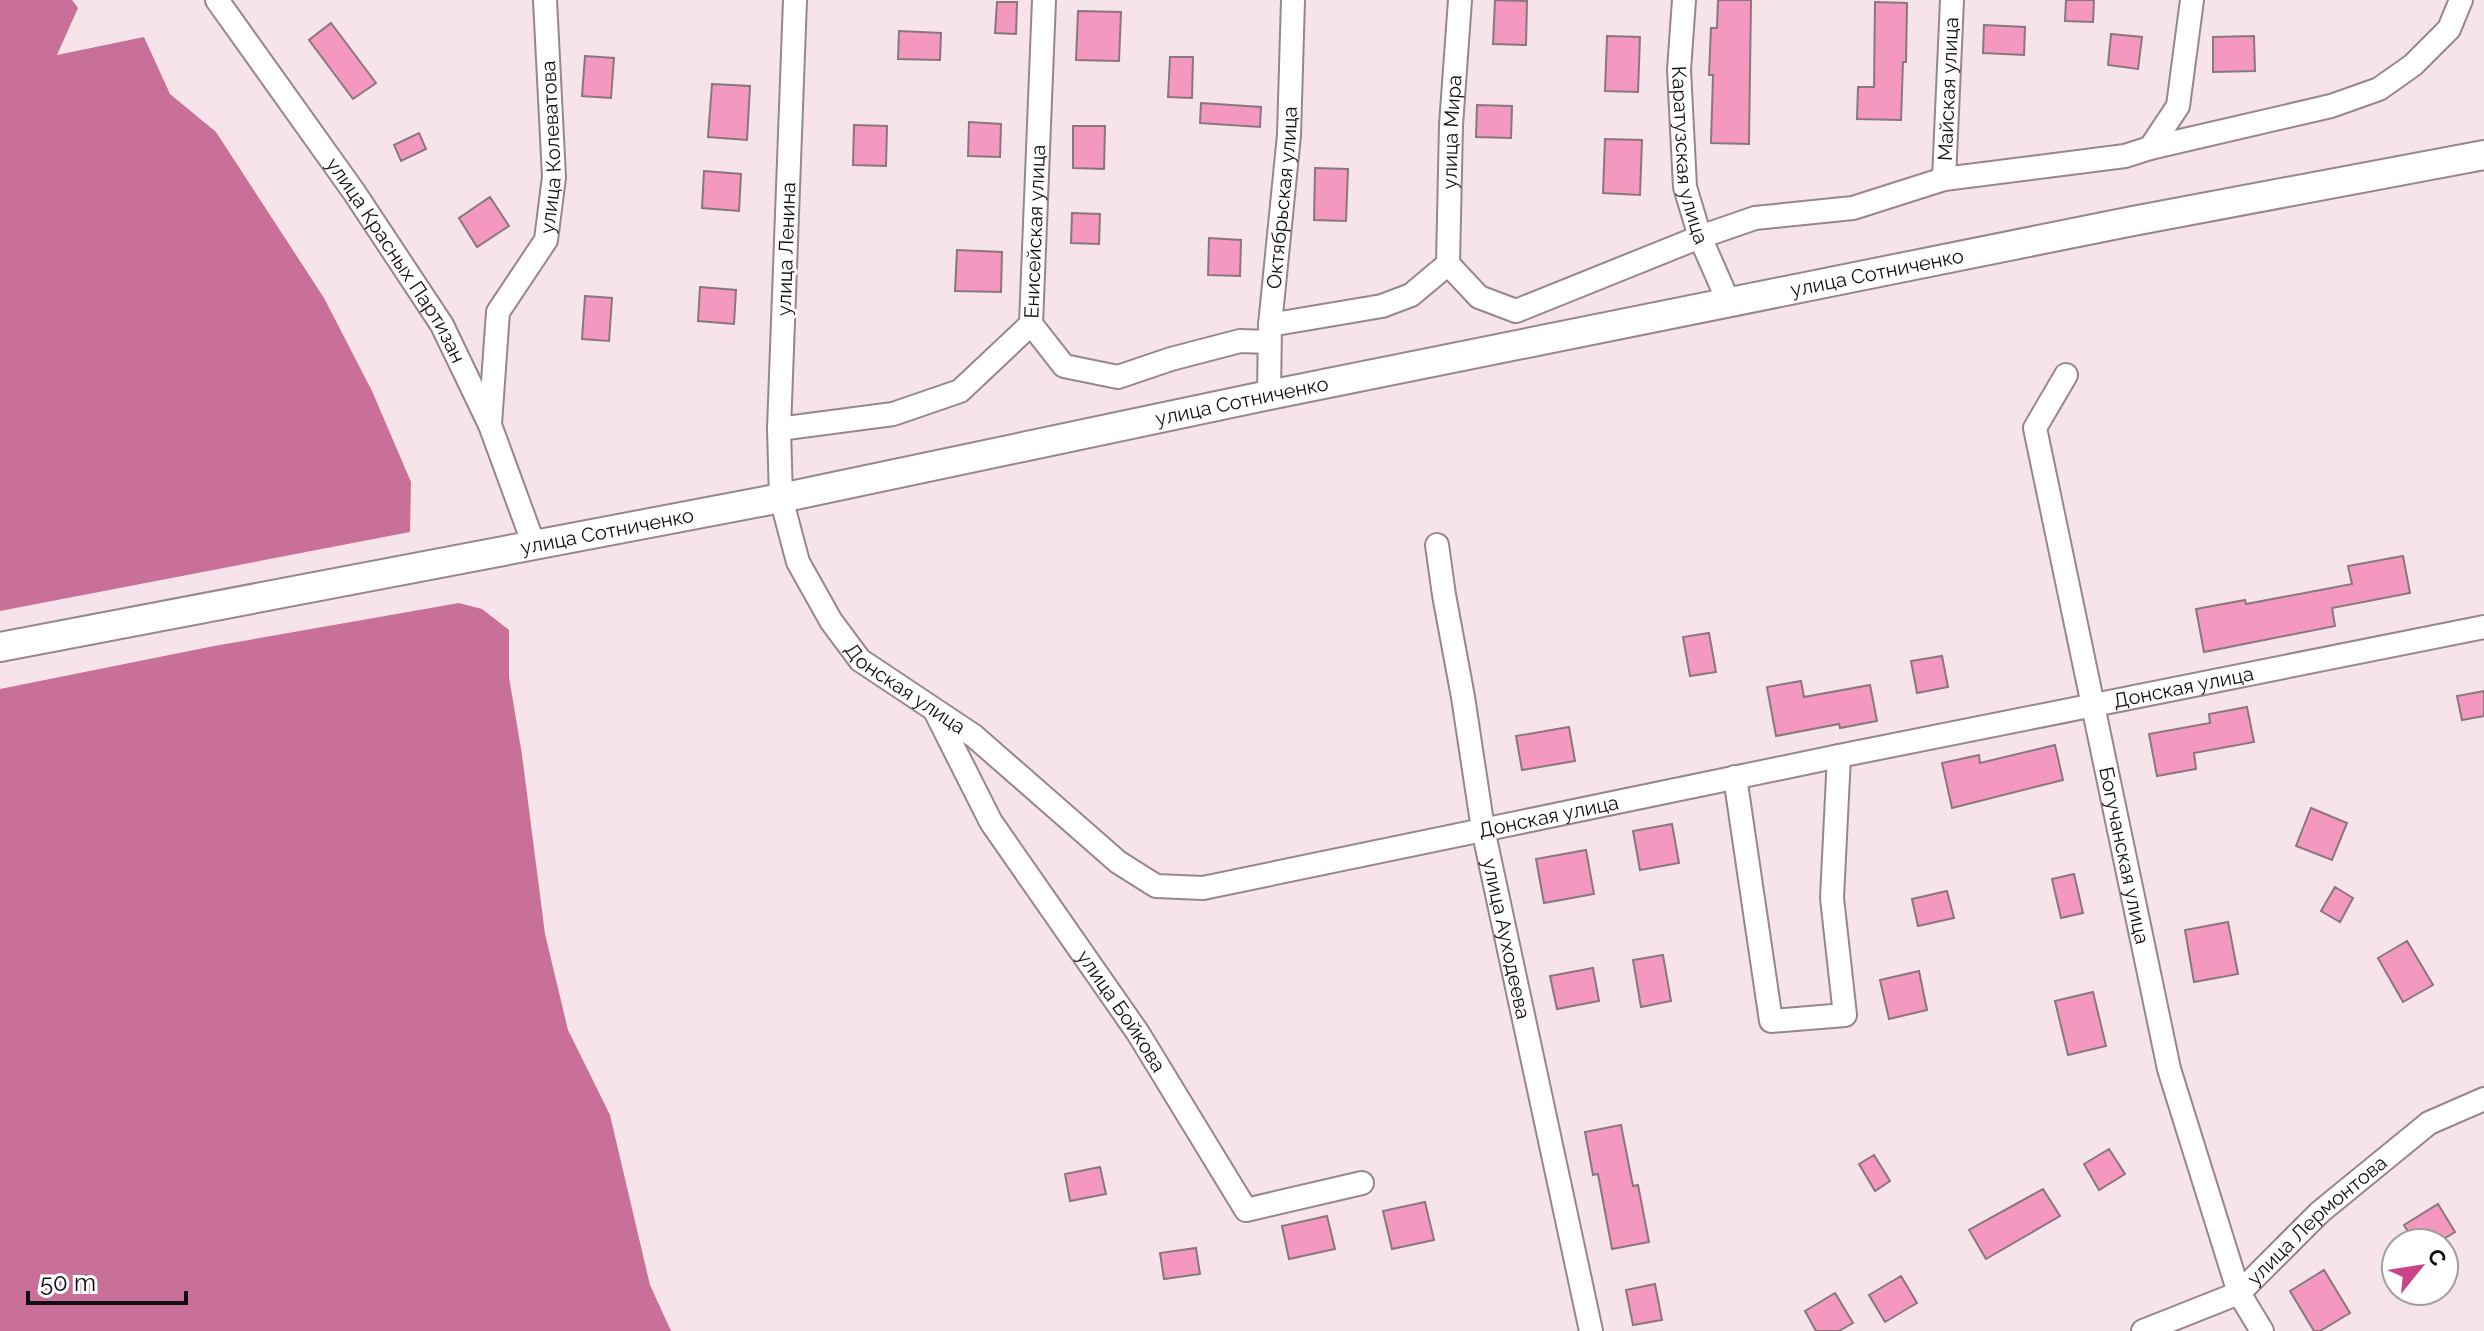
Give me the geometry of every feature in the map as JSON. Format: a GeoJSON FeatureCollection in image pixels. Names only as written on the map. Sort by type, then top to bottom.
{"type":"FeatureCollection","features":[{"type":"Feature","properties":{"kind":"main road","name":"улица Сотниченко"},"geometry":{"type":"LineString","coordinates":[[0,647],[781,498],[1269,395],[2117,224],[2484,155]]}},
{"type":"Feature","properties":{"kind":"street","name":"улица Красных Партизан"},"geometry":{"type":"LineString","coordinates":[[217,0],[354,192],[442,325],[490,425],[534,545]]}},
{"type":"Feature","properties":{"kind":"street","name":"улица Колеватова"},"geometry":{"type":"LineString","coordinates":[[490,425],[498,312],[546,240],[554,177],[545,0]]}},
{"type":"Feature","properties":{"kind":"street","name":"улица Ленина"},"geometry":{"type":"LineString","coordinates":[[781,498],[779,429],[795,0]]}},
{"type":"Feature","properties":{"kind":"street","name":"Енисейская улица"},"geometry":{"type":"LineString","coordinates":[[779,429],[893,414],[960,391],[1031,324],[1044,0]]}},
{"type":"Feature","properties":{"kind":"street","name":"Октябрьская улица"},"geometry":{"type":"LineString","coordinates":[[1269,395],[1270,333],[1289,135],[1293,0]]}},
{"type":"Feature","properties":{"kind":"street","name":"улица Мира"},"geometry":{"type":"LineString","coordinates":[[1448,264],[1451,125],[1460,0]]}},
{"type":"Feature","properties":{"kind":"street","name":"Каратузская улица"},"geometry":{"type":"LineString","coordinates":[[1684,0],[1679,70],[1685,187],[1700,237],[1729,303]]}},
{"type":"Feature","properties":{"kind":"street","name":"Майская улица"},"geometry":{"type":"LineString","coordinates":[[1944,179],[1952,0]]}},
{"type":"Feature","properties":{"kind":"street"},"geometry":{"type":"LineString","coordinates":[[2150,148],[2178,106],[2192,0]]}},
{"type":"Feature","properties":{"kind":"street"},"geometry":{"type":"LineString","coordinates":[[1031,324],[1064,366],[1118,377],[1171,359],[1382,306],[1411,295],[1448,264],[1479,297],[1516,311],[1755,218],[1853,208],[1944,179],[2125,156],[2331,106],[2379,89],[2413,65],[2449,29],[2461,0]]}},
{"type":"Feature","properties":{"kind":"street","name":"Богучанская улица"},"geometry":{"type":"LineString","coordinates":[[2066,375],[2035,428],[2169,1069],[2239,1293],[2262,1331]]}},
{"type":"Feature","properties":{"kind":"street","name":"Донская улица"},"geometry":{"type":"LineString","coordinates":[[781,498],[798,562],[831,621],[860,660],[974,736],[1118,862],[1156,886],[1203,888],[1735,777],[2484,627]]}},
{"type":"Feature","properties":{"kind":"street","name":"улица Ауходеева"},"geometry":{"type":"LineString","coordinates":[[1437,545],[1483,829],[1591,1331]]}},
{"type":"Feature","properties":{"kind":"street","name":"улица Бойкова"},"geometry":{"type":"LineString","coordinates":[[935,710],[991,822],[1138,1033],[1246,1210],[1362,1183]]}},
{"type":"Feature","properties":{"kind":"street"},"geometry":{"type":"LineString","coordinates":[[1735,777],[1771,1021],[1845,1015],[1832,898],[1839,756]]}},
{"type":"Feature","properties":{"kind":"street","name":"улица Лермонтова"},"geometry":{"type":"LineString","coordinates":[[2143,1331],[2239,1293],[2320,1212],[2429,1123],[2484,1099]]}},
{"type":"Feature","properties":{"kind":"shaded area"},"geometry":{"type":"Polygon","coordinates":[[[0,0],[72,0],[78,8],[57,55],[144,37],[170,94],[216,132],[324,298],[372,391],[411,482],[410,532],[0,611],[0,0]]]}},
{"type":"Feature","properties":{"kind":"shaded area"},"geometry":{"type":"Polygon","coordinates":[[[459,603],[482,609],[509,630],[509,677],[545,934],[568,1030],[610,1115],[650,1285],[671,1331],[0,1331],[0,689],[214,646],[459,603]]]}},
{"type":"Feature","properties":{"kind":"building"},"geometry":{"type":"Polygon","coordinates":[[[1495,0],[1527,1],[1526,45],[1493,44],[1495,0]]]}},
{"type":"Feature","properties":{"kind":"building"},"geometry":{"type":"Polygon","coordinates":[[[1718,0],[1751,0],[1749,144],[1711,143],[1711,28],[1717,28],[1718,0]]]}},
{"type":"Feature","properties":{"kind":"building"},"geometry":{"type":"Polygon","coordinates":[[[2066,0],[2094,0],[2093,22],[2065,21],[2066,0]]]}},
{"type":"Feature","properties":{"kind":"building"},"geometry":{"type":"Polygon","coordinates":[[[997,2],[1017,2],[1016,34],[995,33],[997,2]]]}},
{"type":"Feature","properties":{"kind":"building"},"geometry":{"type":"Polygon","coordinates":[[[1875,2],[1907,3],[1901,120],[1857,119],[1858,87],[1874,87],[1875,2]]]}},
{"type":"Feature","properties":{"kind":"building"},"geometry":{"type":"Polygon","coordinates":[[[1078,11],[1121,12],[1119,61],[1076,60],[1078,11]]]}},
{"type":"Feature","properties":{"kind":"building"},"geometry":{"type":"Polygon","coordinates":[[[331,23],[376,83],[353,99],[309,40],[331,23]]]}},
{"type":"Feature","properties":{"kind":"building"},"geometry":{"type":"Polygon","coordinates":[[[1984,25],[2025,27],[2024,55],[1983,53],[1984,25]]]}},
{"type":"Feature","properties":{"kind":"building"},"geometry":{"type":"Polygon","coordinates":[[[899,31],[941,33],[940,60],[898,59],[899,31]]]}},
{"type":"Feature","properties":{"kind":"building"},"geometry":{"type":"Polygon","coordinates":[[[2111,34],[2142,37],[2138,69],[2108,65],[2111,34]]]}},
{"type":"Feature","properties":{"kind":"building"},"geometry":{"type":"Polygon","coordinates":[[[1607,36],[1640,37],[1638,92],[1605,91],[1607,36]]]}},
{"type":"Feature","properties":{"kind":"building"},"geometry":{"type":"Polygon","coordinates":[[[2254,36],[2255,71],[2213,72],[2213,37],[2254,36]]]}},
{"type":"Feature","properties":{"kind":"building"},"geometry":{"type":"Polygon","coordinates":[[[585,56],[614,58],[611,98],[582,96],[585,56]]]}},
{"type":"Feature","properties":{"kind":"building"},"geometry":{"type":"Polygon","coordinates":[[[1170,57],[1193,57],[1192,98],[1168,97],[1170,57]]]}},
{"type":"Feature","properties":{"kind":"building"},"geometry":{"type":"Polygon","coordinates":[[[712,84],[750,86],[747,140],[708,137],[712,84]]]}},
{"type":"Feature","properties":{"kind":"building"},"geometry":{"type":"Polygon","coordinates":[[[1201,103],[1261,107],[1260,127],[1200,123],[1201,103]]]}},
{"type":"Feature","properties":{"kind":"building"},"geometry":{"type":"Polygon","coordinates":[[[1477,105],[1512,106],[1511,138],[1476,137],[1477,105]]]}},
{"type":"Feature","properties":{"kind":"building"},"geometry":{"type":"Polygon","coordinates":[[[969,122],[1001,124],[1000,157],[968,156],[969,122]]]}},
{"type":"Feature","properties":{"kind":"building"},"geometry":{"type":"Polygon","coordinates":[[[854,125],[887,126],[886,166],[853,165],[854,125]]]}},
{"type":"Feature","properties":{"kind":"building"},"geometry":{"type":"Polygon","coordinates":[[[1073,126],[1105,126],[1104,169],[1073,168],[1073,126]]]}},
{"type":"Feature","properties":{"kind":"building"},"geometry":{"type":"Polygon","coordinates":[[[419,133],[426,149],[401,161],[394,145],[419,133]]]}},
{"type":"Feature","properties":{"kind":"building"},"geometry":{"type":"Polygon","coordinates":[[[1605,139],[1642,140],[1640,195],[1603,193],[1605,139]]]}},
{"type":"Feature","properties":{"kind":"building"},"geometry":{"type":"Polygon","coordinates":[[[1315,168],[1348,169],[1346,221],[1314,220],[1315,168]]]}},
{"type":"Feature","properties":{"kind":"building"},"geometry":{"type":"Polygon","coordinates":[[[704,171],[741,174],[739,211],[702,208],[704,171]]]}},
{"type":"Feature","properties":{"kind":"building"},"geometry":{"type":"Polygon","coordinates":[[[490,197],[509,226],[477,247],[459,218],[490,197]]]}},
{"type":"Feature","properties":{"kind":"building"},"geometry":{"type":"Polygon","coordinates":[[[1072,213],[1100,214],[1099,244],[1071,243],[1072,213]]]}},
{"type":"Feature","properties":{"kind":"building"},"geometry":{"type":"Polygon","coordinates":[[[1209,238],[1241,240],[1240,276],[1208,275],[1209,238]]]}},
{"type":"Feature","properties":{"kind":"building"},"geometry":{"type":"Polygon","coordinates":[[[957,250],[1002,252],[1001,292],[955,291],[957,250]]]}},
{"type":"Feature","properties":{"kind":"building"},"geometry":{"type":"Polygon","coordinates":[[[700,287],[736,290],[734,324],[698,321],[700,287]]]}},
{"type":"Feature","properties":{"kind":"building"},"geometry":{"type":"Polygon","coordinates":[[[585,296],[612,298],[609,341],[582,339],[585,296]]]}},
{"type":"Feature","properties":{"kind":"building"},"geometry":{"type":"Polygon","coordinates":[[[2403,556],[2410,593],[2332,608],[2335,626],[2204,652],[2196,609],[2245,600],[2246,604],[2352,584],[2348,566],[2403,556]]]}},
{"type":"Feature","properties":{"kind":"building"},"geometry":{"type":"Polygon","coordinates":[[[1709,633],[1716,672],[1690,676],[1683,637],[1709,633]]]}},
{"type":"Feature","properties":{"kind":"building"},"geometry":{"type":"Polygon","coordinates":[[[1942,656],[1948,687],[1917,693],[1911,661],[1942,656]]]}},
{"type":"Feature","properties":{"kind":"building"},"geometry":{"type":"Polygon","coordinates":[[[1801,681],[1804,697],[1870,685],[1877,721],[1840,728],[1839,724],[1776,736],[1767,687],[1801,681]]]}},
{"type":"Feature","properties":{"kind":"building"},"geometry":{"type":"Polygon","coordinates":[[[2484,691],[2484,716],[2462,720],[2457,696],[2484,691]]]}},
{"type":"Feature","properties":{"kind":"building"},"geometry":{"type":"Polygon","coordinates":[[[2247,707],[2254,742],[2194,753],[2196,769],[2157,776],[2149,734],[2210,723],[2209,714],[2247,707]]]}},
{"type":"Feature","properties":{"kind":"building"},"geometry":{"type":"Polygon","coordinates":[[[1569,727],[1575,761],[1522,770],[1516,736],[1569,727]]]}},
{"type":"Feature","properties":{"kind":"building"},"geometry":{"type":"Polygon","coordinates":[[[2055,745],[2063,780],[1952,808],[1942,763],[1979,755],[1980,763],[2055,745]]]}},
{"type":"Feature","properties":{"kind":"building"},"geometry":{"type":"Polygon","coordinates":[[[2311,808],[2347,823],[2332,860],[2296,846],[2311,808]]]}},
{"type":"Feature","properties":{"kind":"building"},"geometry":{"type":"Polygon","coordinates":[[[1672,824],[1679,863],[1640,870],[1633,831],[1672,824]]]}},
{"type":"Feature","properties":{"kind":"building"},"geometry":{"type":"Polygon","coordinates":[[[1586,850],[1594,894],[1544,903],[1536,859],[1586,850]]]}},
{"type":"Feature","properties":{"kind":"building"},"geometry":{"type":"Polygon","coordinates":[[[2074,874],[2083,913],[2061,918],[2052,879],[2074,874]]]}},
{"type":"Feature","properties":{"kind":"building"},"geometry":{"type":"Polygon","coordinates":[[[2335,887],[2353,898],[2340,922],[2321,911],[2335,887]]]}},
{"type":"Feature","properties":{"kind":"building"},"geometry":{"type":"Polygon","coordinates":[[[1947,891],[1954,918],[1918,926],[1912,899],[1947,891]]]}},
{"type":"Feature","properties":{"kind":"building"},"geometry":{"type":"Polygon","coordinates":[[[2228,922],[2238,974],[2194,982],[2185,930],[2228,922]]]}},
{"type":"Feature","properties":{"kind":"building"},"geometry":{"type":"Polygon","coordinates":[[[2407,941],[2433,985],[2403,1002],[2378,958],[2407,941]]]}},
{"type":"Feature","properties":{"kind":"building"},"geometry":{"type":"Polygon","coordinates":[[[1663,955],[1671,1001],[1641,1007],[1633,960],[1663,955]]]}},
{"type":"Feature","properties":{"kind":"building"},"geometry":{"type":"Polygon","coordinates":[[[1593,968],[1599,1001],[1557,1009],[1550,976],[1593,968]]]}},
{"type":"Feature","properties":{"kind":"building"},"geometry":{"type":"Polygon","coordinates":[[[1919,971],[1927,1010],[1889,1019],[1880,980],[1919,971]]]}},
{"type":"Feature","properties":{"kind":"building"},"geometry":{"type":"Polygon","coordinates":[[[2093,992],[2106,1046],[2068,1055],[2055,1001],[2093,992]]]}},
{"type":"Feature","properties":{"kind":"building"},"geometry":{"type":"Polygon","coordinates":[[[1621,1125],[1633,1186],[1638,1185],[1649,1242],[1612,1249],[1598,1174],[1593,1175],[1585,1132],[1621,1125]]]}},
{"type":"Feature","properties":{"kind":"building"},"geometry":{"type":"Polygon","coordinates":[[[2109,1149],[2125,1174],[2099,1190],[2084,1164],[2109,1149]]]}},
{"type":"Feature","properties":{"kind":"building"},"geometry":{"type":"Polygon","coordinates":[[[1874,1155],[1890,1181],[1875,1191],[1859,1164],[1874,1155]]]}},
{"type":"Feature","properties":{"kind":"building"},"geometry":{"type":"Polygon","coordinates":[[[1100,1167],[1106,1194],[1070,1201],[1065,1174],[1100,1167]]]}},
{"type":"Feature","properties":{"kind":"building"},"geometry":{"type":"Polygon","coordinates":[[[2043,1189],[2060,1216],[1986,1259],[1969,1230],[2043,1189]]]}},
{"type":"Feature","properties":{"kind":"building"},"geometry":{"type":"Polygon","coordinates":[[[1425,1202],[1434,1240],[1392,1249],[1383,1211],[1425,1202]]]}},
{"type":"Feature","properties":{"kind":"building"},"geometry":{"type":"Polygon","coordinates":[[[2438,1204],[2452,1227],[2405,1227],[2438,1204]]]}},
{"type":"Feature","properties":{"kind":"building"},"geometry":{"type":"Polygon","coordinates":[[[1327,1216],[1335,1249],[1289,1259],[1282,1226],[1327,1216]]]}},
{"type":"Feature","properties":{"kind":"building"},"geometry":{"type":"Polygon","coordinates":[[[1196,1248],[1200,1274],[1164,1279],[1160,1253],[1196,1248]]]}},
{"type":"Feature","properties":{"kind":"building"},"geometry":{"type":"Polygon","coordinates":[[[2324,1270],[2350,1313],[2320,1331],[2314,1331],[2290,1291],[2324,1270]]]}},
{"type":"Feature","properties":{"kind":"building"},"geometry":{"type":"Polygon","coordinates":[[[1901,1276],[1917,1303],[1885,1322],[1869,1295],[1901,1276]]]}},
{"type":"Feature","properties":{"kind":"building"},"geometry":{"type":"Polygon","coordinates":[[[1655,1284],[1662,1320],[1633,1325],[1626,1290],[1655,1284]]]}},
{"type":"Feature","properties":{"kind":"building"},"geometry":{"type":"Polygon","coordinates":[[[1835,1293],[1853,1323],[1839,1331],[1816,1331],[1805,1311],[1835,1293]]]}}]}
